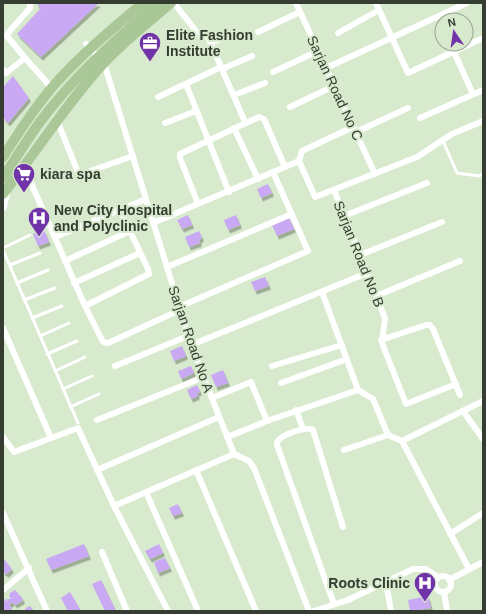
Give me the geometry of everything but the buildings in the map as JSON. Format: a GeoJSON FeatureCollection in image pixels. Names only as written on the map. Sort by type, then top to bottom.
{"type":"FeatureCollection","features":[{"type":"Feature","properties":{"kind":"main road"},"geometry":{"type":"LineString","coordinates":[[3,147],[26,114],[50,86],[62,68],[86,44],[135,3]]}},
{"type":"Feature","properties":{"kind":"main road"},"geometry":{"type":"LineString","coordinates":[[3,157],[31,115],[55,85],[94,44],[142,3]]}},
{"type":"Feature","properties":{"kind":"main road"},"geometry":{"type":"LineString","coordinates":[[3,178],[41,122],[62,96],[100,54],[157,3]]}},
{"type":"Feature","properties":{"kind":"main road"},"geometry":{"type":"LineString","coordinates":[[5,191],[24,167],[57,119],[104,63],[171,3]]}},
{"type":"Feature","properties":{"kind":"street"},"geometry":{"type":"LineString","coordinates":[[30,3],[30,8],[7,36],[50,86]]}},
{"type":"Feature","properties":{"kind":"street"},"geometry":{"type":"LineString","coordinates":[[142,3],[153,18]]}},
{"type":"Feature","properties":{"kind":"street"},"geometry":{"type":"LineString","coordinates":[[174,3],[198,32],[207,36],[245,122]]}},
{"type":"Feature","properties":{"kind":"street","name":"Sarjan Road No C"},"geometry":{"type":"LineString","coordinates":[[296,3],[375,174]]}},
{"type":"Feature","properties":{"kind":"street"},"geometry":{"type":"LineString","coordinates":[[376,3],[408,73],[454,52],[473,94]]}},
{"type":"Feature","properties":{"kind":"street"},"geometry":{"type":"LineString","coordinates":[[326,68],[466,3]]}},
{"type":"Feature","properties":{"kind":"street"},"geometry":{"type":"LineString","coordinates":[[338,32],[379,10]]}},
{"type":"Feature","properties":{"kind":"street"},"geometry":{"type":"LineString","coordinates":[[258,32],[300,12]]}},
{"type":"Feature","properties":{"kind":"street"},"geometry":{"type":"LineString","coordinates":[[211,43],[236,32]]}},
{"type":"Feature","properties":{"kind":"street"},"geometry":{"type":"LineString","coordinates":[[86,44],[104,63]]}},
{"type":"Feature","properties":{"kind":"street"},"geometry":{"type":"LineString","coordinates":[[273,72],[318,51]]}},
{"type":"Feature","properties":{"kind":"street"},"geometry":{"type":"LineString","coordinates":[[158,97],[252,56]]}},
{"type":"Feature","properties":{"kind":"street"},"geometry":{"type":"LineString","coordinates":[[4,72],[25,58]]}},
{"type":"Feature","properties":{"kind":"street","name":"Sarjan Road No A"},"geometry":{"type":"LineString","coordinates":[[104,63],[188,336],[234,454]]}},
{"type":"Feature","properties":{"kind":"street"},"geometry":{"type":"LineString","coordinates":[[234,95],[265,83]]}},
{"type":"Feature","properties":{"kind":"street"},"geometry":{"type":"LineString","coordinates":[[186,84],[229,192]]}},
{"type":"Feature","properties":{"kind":"street"},"geometry":{"type":"LineString","coordinates":[[290,107],[334,86]]}},
{"type":"Feature","properties":{"kind":"street"},"geometry":{"type":"LineString","coordinates":[[420,118],[483,90]]}},
{"type":"Feature","properties":{"kind":"street"},"geometry":{"type":"LineString","coordinates":[[408,108],[302,151],[299,161],[315,197],[417,157],[452,134],[483,121]]}},
{"type":"Feature","properties":{"kind":"street"},"geometry":{"type":"LineString","coordinates":[[165,123],[196,111]]}},
{"type":"Feature","properties":{"kind":"street"},"geometry":{"type":"LineString","coordinates":[[198,204],[179,156],[182,151],[245,122],[259,117],[264,119],[285,167]]}},
{"type":"Feature","properties":{"kind":"street"},"geometry":{"type":"LineString","coordinates":[[57,119],[79,175],[133,156]]}},
{"type":"Feature","properties":{"kind":"street"},"geometry":{"type":"LineString","coordinates":[[234,128],[258,179]]}},
{"type":"Feature","properties":{"kind":"street"},"geometry":{"type":"LineString","coordinates":[[153,223],[299,161]]}},
{"type":"Feature","properties":{"kind":"street"},"geometry":{"type":"LineString","coordinates":[[24,167],[74,283],[101,340],[105,343],[308,251],[273,172]]}},
{"type":"Feature","properties":{"kind":"street"},"geometry":{"type":"LineString","coordinates":[[344,216],[427,183]]}},
{"type":"Feature","properties":{"kind":"street","name":"Sarjan Road No B"},"geometry":{"type":"LineString","coordinates":[[334,190],[385,318],[381,340]]}},
{"type":"Feature","properties":{"kind":"street"},"geometry":{"type":"LineString","coordinates":[[3,207],[5,191]]}},
{"type":"Feature","properties":{"kind":"street"},"geometry":{"type":"LineString","coordinates":[[55,237],[146,199]]}},
{"type":"Feature","properties":{"kind":"street"},"geometry":{"type":"LineString","coordinates":[[85,306],[148,275],[149,271],[120,210]]}},
{"type":"Feature","properties":{"kind":"street"},"geometry":{"type":"LineString","coordinates":[[167,268],[292,214]]}},
{"type":"Feature","properties":{"kind":"street"},"geometry":{"type":"LineString","coordinates":[[360,256],[442,222]]}},
{"type":"Feature","properties":{"kind":"street"},"geometry":{"type":"LineString","coordinates":[[65,261],[130,232]]}},
{"type":"Feature","properties":{"kind":"street"},"geometry":{"type":"LineString","coordinates":[[74,283],[140,253]]}},
{"type":"Feature","properties":{"kind":"street"},"geometry":{"type":"LineString","coordinates":[[376,296],[460,261]]}},
{"type":"Feature","properties":{"kind":"street"},"geometry":{"type":"LineString","coordinates":[[191,345],[367,273]]}},
{"type":"Feature","properties":{"kind":"street"},"geometry":{"type":"LineString","coordinates":[[322,292],[358,390],[373,399],[388,435]]}},
{"type":"Feature","properties":{"kind":"street"},"geometry":{"type":"LineString","coordinates":[[456,384],[406,404],[381,340],[430,325],[434,329],[456,384],[460,395]]}},
{"type":"Feature","properties":{"kind":"street"},"geometry":{"type":"LineString","coordinates":[[3,328],[51,438]]}},
{"type":"Feature","properties":{"kind":"street"},"geometry":{"type":"LineString","coordinates":[[116,366],[188,336]]}},
{"type":"Feature","properties":{"kind":"street"},"geometry":{"type":"LineString","coordinates":[[272,366],[342,345]]}},
{"type":"Feature","properties":{"kind":"street"},"geometry":{"type":"LineString","coordinates":[[281,382],[347,360]]}},
{"type":"Feature","properties":{"kind":"street"},"geometry":{"type":"LineString","coordinates":[[97,420],[204,377]]}},
{"type":"Feature","properties":{"kind":"street"},"geometry":{"type":"LineString","coordinates":[[212,398],[251,382],[267,421]]}},
{"type":"Feature","properties":{"kind":"street"},"geometry":{"type":"LineString","coordinates":[[227,437],[296,410],[358,390]]}},
{"type":"Feature","properties":{"kind":"street"},"geometry":{"type":"LineString","coordinates":[[402,441],[483,401]]}},
{"type":"Feature","properties":{"kind":"street"},"geometry":{"type":"LineString","coordinates":[[296,410],[303,430]]}},
{"type":"Feature","properties":{"kind":"street"},"geometry":{"type":"LineString","coordinates":[[463,411],[483,439]]}},
{"type":"Feature","properties":{"kind":"street"},"geometry":{"type":"LineString","coordinates":[[97,470],[219,417]]}},
{"type":"Feature","properties":{"kind":"street"},"geometry":{"type":"LineString","coordinates":[[3,437],[14,452],[78,428],[114,506],[168,611]]}},
{"type":"Feature","properties":{"kind":"street"},"geometry":{"type":"LineString","coordinates":[[334,604],[277,445],[280,438],[310,428],[314,432],[343,527]]}},
{"type":"Feature","properties":{"kind":"street"},"geometry":{"type":"LineString","coordinates":[[344,450],[388,435],[402,441],[469,569]]}},
{"type":"Feature","properties":{"kind":"street"},"geometry":{"type":"LineString","coordinates":[[114,506],[234,454],[249,461],[254,468],[309,611]]}},
{"type":"Feature","properties":{"kind":"street"},"geometry":{"type":"LineString","coordinates":[[196,470],[256,611]]}},
{"type":"Feature","properties":{"kind":"street"},"geometry":{"type":"LineString","coordinates":[[146,492],[198,611]]}},
{"type":"Feature","properties":{"kind":"street"},"geometry":{"type":"LineString","coordinates":[[3,512],[47,611]]}},
{"type":"Feature","properties":{"kind":"street"},"geometry":{"type":"LineString","coordinates":[[450,534],[483,513]]}},
{"type":"Feature","properties":{"kind":"street"},"geometry":{"type":"LineString","coordinates":[[102,552],[127,611]]}},
{"type":"Feature","properties":{"kind":"street"},"geometry":{"type":"LineString","coordinates":[[449,580],[483,562]]}},
{"type":"Feature","properties":{"kind":"street"},"geometry":{"type":"LineString","coordinates":[[3,590],[29,568]]}},
{"type":"Feature","properties":{"kind":"street"},"geometry":{"type":"LineString","coordinates":[[314,611],[386,583],[409,570],[418,568],[426,569],[438,577],[443,576],[449,580],[450,587],[444,592],[438,591],[435,586],[435,581],[438,577]]}},
{"type":"Feature","properties":{"kind":"street"},"geometry":{"type":"LineString","coordinates":[[386,583],[390,611]]}},
{"type":"Feature","properties":{"kind":"street"},"geometry":{"type":"LineString","coordinates":[[444,592],[447,611]]}},
{"type":"Feature","properties":{"kind":"lane"},"geometry":{"type":"LineString","coordinates":[[442,140],[456,173],[478,176],[483,174]]}},
{"type":"Feature","properties":{"kind":"lane"},"geometry":{"type":"LineString","coordinates":[[30,235],[3,249],[78,423]]}},
{"type":"Feature","properties":{"kind":"lane"},"geometry":{"type":"LineString","coordinates":[[10,265],[40,253]]}},
{"type":"Feature","properties":{"kind":"lane"},"geometry":{"type":"LineString","coordinates":[[17,283],[48,270]]}},
{"type":"Feature","properties":{"kind":"lane"},"geometry":{"type":"LineString","coordinates":[[24,300],[55,288]]}},
{"type":"Feature","properties":{"kind":"lane"},"geometry":{"type":"LineString","coordinates":[[32,318],[62,306]]}},
{"type":"Feature","properties":{"kind":"lane"},"geometry":{"type":"LineString","coordinates":[[40,336],[69,324]]}},
{"type":"Feature","properties":{"kind":"lane"},"geometry":{"type":"LineString","coordinates":[[47,354],[77,341]]}},
{"type":"Feature","properties":{"kind":"lane"},"geometry":{"type":"LineString","coordinates":[[55,371],[85,357]]}},
{"type":"Feature","properties":{"kind":"lane"},"geometry":{"type":"LineString","coordinates":[[62,388],[92,376]]}},
{"type":"Feature","properties":{"kind":"lane"},"geometry":{"type":"LineString","coordinates":[[70,407],[99,394]]}},
{"type":"Feature","properties":{"kind":"place","name":"Elite Fashion Institute"},"geometry":{"type":"Point","coordinates":[150,62]}},
{"type":"Feature","properties":{"kind":"place","name":"kiara spa"},"geometry":{"type":"Point","coordinates":[24,194]}},
{"type":"Feature","properties":{"kind":"place","name":"New City Hospital and Polyclinic"},"geometry":{"type":"Point","coordinates":[39,238]}},
{"type":"Feature","properties":{"kind":"place","name":"Roots Clinic"},"geometry":{"type":"Point","coordinates":[425,602]}}]}
